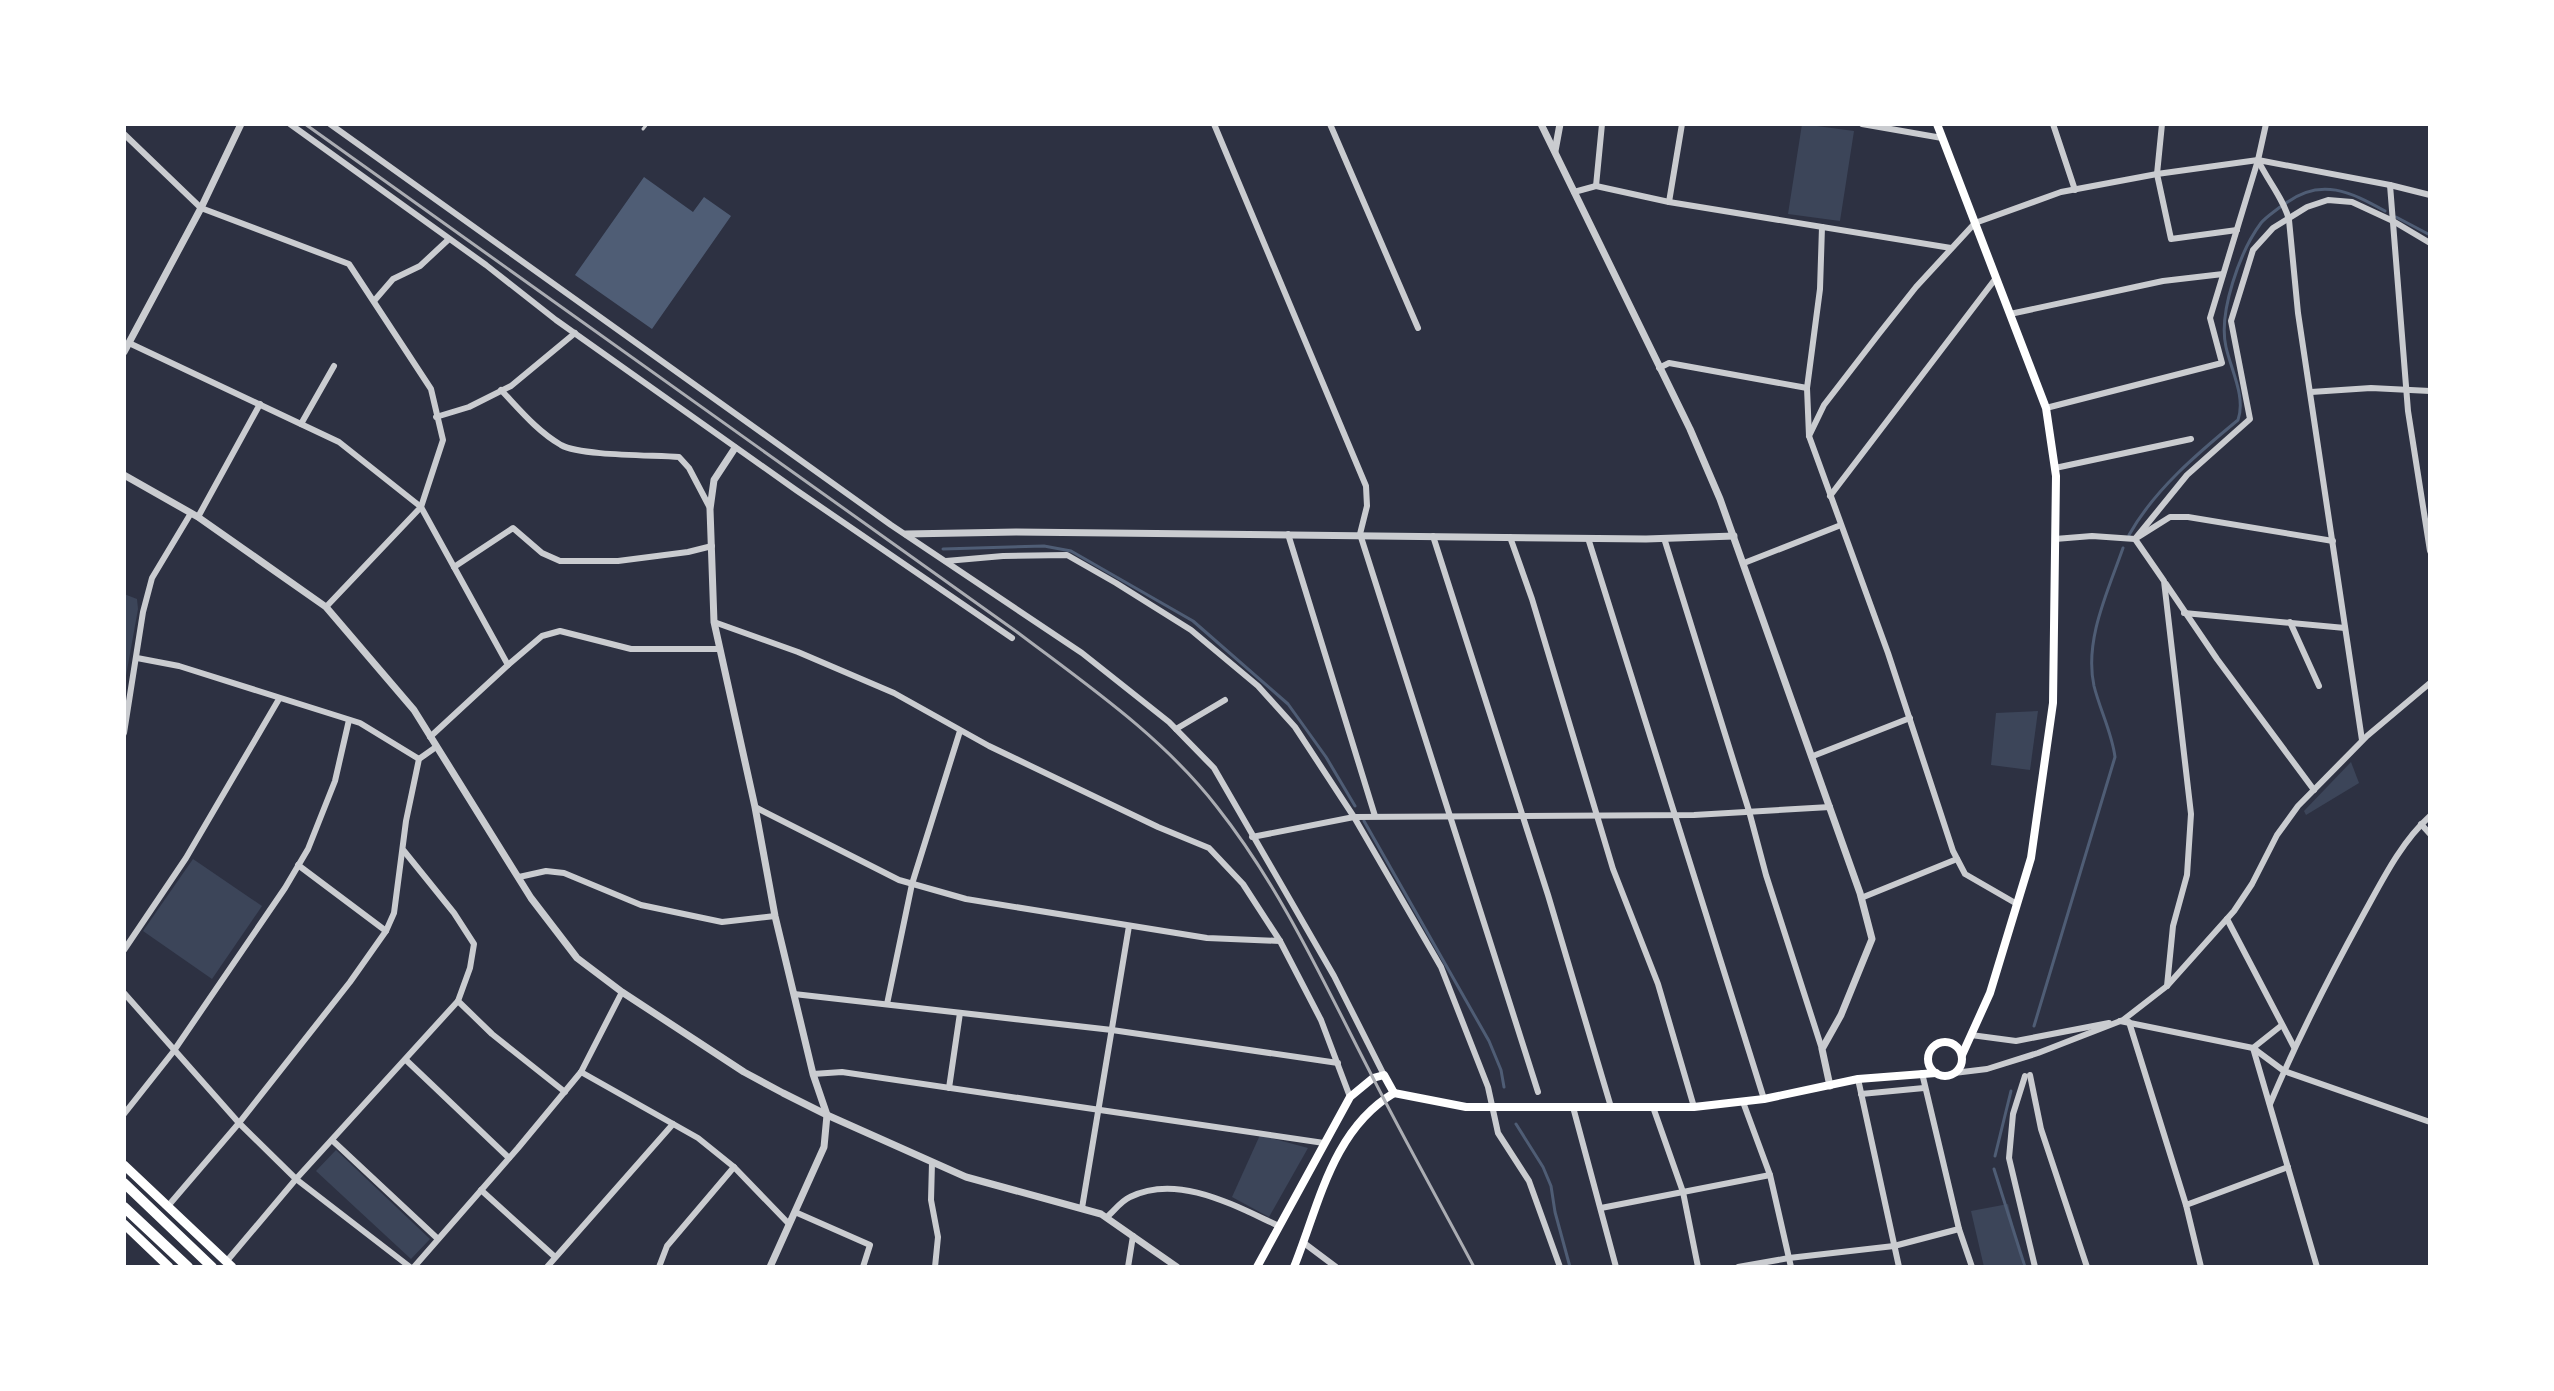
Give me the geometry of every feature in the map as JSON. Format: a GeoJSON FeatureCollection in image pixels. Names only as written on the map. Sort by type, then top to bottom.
{"type":"FeatureCollection","features":[{"type":"Feature","properties":{"kind":"highway"},"geometry":{"type":"LineString","coordinates":[[124,1183],[212,1267]]}},
{"type":"Feature","properties":{"kind":"highway"},"geometry":{"type":"LineString","coordinates":[[124,1207],[188,1267]]}},
{"type":"Feature","properties":{"kind":"main road"},"geometry":{"type":"LineString","coordinates":[[1257,1267],[1350,1097],[1373,1078],[1384,1075],[1394,1093],[1466,1107],[1694,1107],[1764,1099],[1858,1079],[1922,1073],[1944,1076],[1954,1073],[1961,1064],[1962,1055],[1990,993],[2031,858],[2053,703],[2055,468],[2046,408],[1937,124]]}},
{"type":"Feature","properties":{"kind":"main road"},"geometry":{"type":"LineString","coordinates":[[1936,1073],[1929,1061],[1934,1046],[1950,1042],[1962,1055]]}},
{"type":"Feature","properties":{"kind":"main road"},"geometry":{"type":"LineString","coordinates":[[1294,1267],[1331,1167],[1346,1140],[1363,1119],[1394,1093]]}},
{"type":"Feature","properties":{"kind":"main road"},"geometry":{"type":"LineString","coordinates":[[124,1165],[229,1264]]}},
{"type":"Feature","properties":{"kind":"main road"},"geometry":{"type":"LineString","coordinates":[[124,1224],[169,1267]]}},
{"type":"Feature","properties":{"kind":"street"},"geometry":{"type":"LineString","coordinates":[[124,352],[201,208],[241,124]]}},
{"type":"Feature","properties":{"kind":"street"},"geometry":{"type":"LineString","coordinates":[[290,124],[735,448],[1012,638]]}},
{"type":"Feature","properties":{"kind":"street"},"geometry":{"type":"LineString","coordinates":[[330,124],[906,534],[1082,653],[1176,729],[1214,768],[1334,976],[1384,1075]]}},
{"type":"Feature","properties":{"kind":"street"},"geometry":{"type":"LineString","coordinates":[[1214,124],[1366,486],[1367,506],[1360,534],[1538,1092]]}},
{"type":"Feature","properties":{"kind":"street"},"geometry":{"type":"LineString","coordinates":[[1330,124],[1418,328]]}},
{"type":"Feature","properties":{"kind":"street"},"geometry":{"type":"LineString","coordinates":[[1541,124],[1690,429],[1744,563],[1861,898],[1872,939],[1841,1015],[1822,1049]]}},
{"type":"Feature","properties":{"kind":"street"},"geometry":{"type":"LineString","coordinates":[[1555,153],[1560,124]]}},
{"type":"Feature","properties":{"kind":"street"},"geometry":{"type":"LineString","coordinates":[[1596,186],[1602,124]]}},
{"type":"Feature","properties":{"kind":"street"},"geometry":{"type":"LineString","coordinates":[[1669,202],[1682,124]]}},
{"type":"Feature","properties":{"kind":"street"},"geometry":{"type":"LineString","coordinates":[[1862,124],[1942,138]]}},
{"type":"Feature","properties":{"kind":"street"},"geometry":{"type":"LineString","coordinates":[[2053,124],[2075,190]]}},
{"type":"Feature","properties":{"kind":"street"},"geometry":{"type":"LineString","coordinates":[[2162,124],[2157,174],[2171,239],[2237,230]]}},
{"type":"Feature","properties":{"kind":"street"},"geometry":{"type":"LineString","coordinates":[[2046,408],[2222,363],[2210,318],[2266,124]]}},
{"type":"Feature","properties":{"kind":"street"},"geometry":{"type":"LineString","coordinates":[[124,134],[201,208],[349,264],[431,389],[443,440],[421,507],[326,607]]}},
{"type":"Feature","properties":{"kind":"street"},"geometry":{"type":"LineString","coordinates":[[2258,160],[2286,207],[2289,220],[2298,313],[2362,740]]}},
{"type":"Feature","properties":{"kind":"street"},"geometry":{"type":"LineString","coordinates":[[1809,436],[1824,405],[1916,287],[1975,223],[2075,190],[2157,174],[2258,160],[2430,195]]}},
{"type":"Feature","properties":{"kind":"street"},"geometry":{"type":"LineString","coordinates":[[2390,185],[2406,390],[2426,504],[2430,551]]}},
{"type":"Feature","properties":{"kind":"street"},"geometry":{"type":"LineString","coordinates":[[1574,192],[1596,186],[1669,202],[1951,248]]}},
{"type":"Feature","properties":{"kind":"street"},"geometry":{"type":"LineString","coordinates":[[2135,539],[2187,475],[2250,419],[2231,321],[2253,250],[2273,228],[2307,207],[2328,200],[2352,202],[2430,243]]}},
{"type":"Feature","properties":{"kind":"street"},"geometry":{"type":"LineString","coordinates":[[1822,227],[1820,289],[1807,388],[1809,436],[1957,859],[1965,874],[2017,904]]}},
{"type":"Feature","properties":{"kind":"street"},"geometry":{"type":"LineString","coordinates":[[374,301],[393,279],[420,266],[449,239]]}},
{"type":"Feature","properties":{"kind":"street"},"geometry":{"type":"LineString","coordinates":[[2010,314],[2163,281],[2223,274]]}},
{"type":"Feature","properties":{"kind":"street"},"geometry":{"type":"LineString","coordinates":[[1830,496],[1996,278]]}},
{"type":"Feature","properties":{"kind":"street"},"geometry":{"type":"LineString","coordinates":[[436,417],[469,407],[511,386],[575,333]]}},
{"type":"Feature","properties":{"kind":"street"},"geometry":{"type":"LineString","coordinates":[[129,343],[339,442],[421,507],[508,665]]}},
{"type":"Feature","properties":{"kind":"street"},"geometry":{"type":"LineString","coordinates":[[1659,368],[1669,363],[1807,388]]}},
{"type":"Feature","properties":{"kind":"street"},"geometry":{"type":"LineString","coordinates":[[301,424],[334,366]]}},
{"type":"Feature","properties":{"kind":"street"},"geometry":{"type":"LineString","coordinates":[[2311,392],[2371,388],[2430,391]]}},
{"type":"Feature","properties":{"kind":"street"},"geometry":{"type":"LineString","coordinates":[[501,390],[536,427],[564,446],[592,452],[679,457],[689,468],[710,509]]}},
{"type":"Feature","properties":{"kind":"street"},"geometry":{"type":"LineString","coordinates":[[124,733],[143,612],[152,578],[194,515],[260,404]]}},
{"type":"Feature","properties":{"kind":"street"},"geometry":{"type":"LineString","coordinates":[[2055,468],[2191,439]]}},
{"type":"Feature","properties":{"kind":"street"},"geometry":{"type":"LineString","coordinates":[[735,448],[714,480],[710,509],[714,622],[755,807],[775,916],[813,1074],[827,1115],[824,1147],[770,1267]]}},
{"type":"Feature","properties":{"kind":"street"},"geometry":{"type":"LineString","coordinates":[[124,475],[194,515],[326,607],[414,710],[531,898],[577,958],[622,992],[744,1072],[827,1115],[966,1177],[1107,1217],[1177,1267]]}},
{"type":"Feature","properties":{"kind":"street"},"geometry":{"type":"LineString","coordinates":[[2055,539],[2092,536],[2135,539],[2170,517],[2188,517],[2333,541]]}},
{"type":"Feature","properties":{"kind":"street"},"geometry":{"type":"LineString","coordinates":[[1744,563],[1841,525]]}},
{"type":"Feature","properties":{"kind":"street"},"geometry":{"type":"LineString","coordinates":[[454,567],[513,528],[542,553],[560,561],[618,561],[712,546]]}},
{"type":"Feature","properties":{"kind":"street"},"geometry":{"type":"LineString","coordinates":[[906,534],[1734,536]]}},
{"type":"Feature","properties":{"kind":"street"},"geometry":{"type":"LineString","coordinates":[[1288,534],[1375,816]]}},
{"type":"Feature","properties":{"kind":"street"},"geometry":{"type":"LineString","coordinates":[[1433,536],[1520,816],[1548,895],[1611,1107]]}},
{"type":"Feature","properties":{"kind":"street"},"geometry":{"type":"LineString","coordinates":[[1510,537],[1532,599],[1613,869],[1658,984],[1694,1107]]}},
{"type":"Feature","properties":{"kind":"street"},"geometry":{"type":"LineString","coordinates":[[1588,538],[1764,1099]]}},
{"type":"Feature","properties":{"kind":"street"},"geometry":{"type":"LineString","coordinates":[[1664,538],[1822,1049],[1830,1086]]}},
{"type":"Feature","properties":{"kind":"street"},"geometry":{"type":"LineString","coordinates":[[2135,539],[2184,613],[2314,790]]}},
{"type":"Feature","properties":{"kind":"street"},"geometry":{"type":"LineString","coordinates":[[946,561],[1067,555],[1191,630],[1258,686],[1295,727],[1354,817],[1441,967],[1488,1087],[1498,1133],[1529,1181],[1560,1267]]}},
{"type":"Feature","properties":{"kind":"street"},"geometry":{"type":"LineString","coordinates":[[2164,581],[2191,814],[2187,875],[2173,926],[2167,986]]}},
{"type":"Feature","properties":{"kind":"street"},"geometry":{"type":"LineString","coordinates":[[2184,613],[2345,628]]}},
{"type":"Feature","properties":{"kind":"street"},"geometry":{"type":"LineString","coordinates":[[714,622],[798,652],[894,693],[960,731],[1158,827],[1209,848],[1243,884],[1280,941],[1321,1020],[1350,1097]]}},
{"type":"Feature","properties":{"kind":"street"},"geometry":{"type":"LineString","coordinates":[[2290,622],[2319,686]]}},
{"type":"Feature","properties":{"kind":"street"},"geometry":{"type":"LineString","coordinates":[[430,737],[542,636],[560,631],[631,649],[720,649]]}},
{"type":"Feature","properties":{"kind":"street"},"geometry":{"type":"LineString","coordinates":[[137,658],[179,666],[360,723],[419,759]]}},
{"type":"Feature","properties":{"kind":"street"},"geometry":{"type":"LineString","coordinates":[[1954,1073],[1987,1069],[2126,1021],[2167,986],[2227,919],[2252,884],[2277,835],[2314,790],[2362,740],[2430,683]]}},
{"type":"Feature","properties":{"kind":"street"},"geometry":{"type":"LineString","coordinates":[[124,950],[186,858],[279,699]]}},
{"type":"Feature","properties":{"kind":"street"},"geometry":{"type":"LineString","coordinates":[[1176,729],[1225,700]]}},
{"type":"Feature","properties":{"kind":"street"},"geometry":{"type":"LineString","coordinates":[[1813,756],[1910,718]]}},
{"type":"Feature","properties":{"kind":"street"},"geometry":{"type":"LineString","coordinates":[[124,1114],[173,1052],[308,849],[335,781],[349,720]]}},
{"type":"Feature","properties":{"kind":"street"},"geometry":{"type":"LineString","coordinates":[[887,1004],[912,884],[960,731]]}},
{"type":"Feature","properties":{"kind":"street"},"geometry":{"type":"LineString","coordinates":[[168,1206],[239,1123],[350,982],[386,931],[394,913],[406,821],[419,759],[436,747]]}},
{"type":"Feature","properties":{"kind":"street"},"geometry":{"type":"LineString","coordinates":[[755,807],[899,880],[966,899],[1207,938],[1280,941]]}},
{"type":"Feature","properties":{"kind":"street"},"geometry":{"type":"LineString","coordinates":[[1252,837],[1354,817],[1674,815],[1830,807]]}},
{"type":"Feature","properties":{"kind":"street"},"geometry":{"type":"LineString","coordinates":[[2270,1104],[2294,1047],[2385,876],[2430,816]]}},
{"type":"Feature","properties":{"kind":"street"},"geometry":{"type":"LineString","coordinates":[[2421,824],[2430,834]]}},
{"type":"Feature","properties":{"kind":"street"},"geometry":{"type":"LineString","coordinates":[[229,1264],[296,1179],[458,1001],[470,968],[474,944],[454,913],[404,850]]}},
{"type":"Feature","properties":{"kind":"street"},"geometry":{"type":"LineString","coordinates":[[1861,898],[1957,859]]}},
{"type":"Feature","properties":{"kind":"street"},"geometry":{"type":"LineString","coordinates":[[298,865],[386,931]]}},
{"type":"Feature","properties":{"kind":"street"},"geometry":{"type":"LineString","coordinates":[[519,877],[546,871],[564,873],[641,905],[722,922],[775,916]]}},
{"type":"Feature","properties":{"kind":"street"},"geometry":{"type":"LineString","coordinates":[[2227,919],[2294,1047]]}},
{"type":"Feature","properties":{"kind":"street"},"geometry":{"type":"LineString","coordinates":[[1082,1208],[1129,926]]}},
{"type":"Feature","properties":{"kind":"street"},"geometry":{"type":"LineString","coordinates":[[124,993],[173,1052],[296,1179],[412,1267],[581,1072],[622,992]]}},
{"type":"Feature","properties":{"kind":"street"},"geometry":{"type":"LineString","coordinates":[[794,994],[1112,1030],[1338,1063]]}},
{"type":"Feature","properties":{"kind":"street"},"geometry":{"type":"LineString","coordinates":[[458,1001],[492,1034],[565,1092]]}},
{"type":"Feature","properties":{"kind":"street"},"geometry":{"type":"LineString","coordinates":[[949,1088],[960,1013]]}},
{"type":"Feature","properties":{"kind":"street"},"geometry":{"type":"LineString","coordinates":[[2126,1021],[2186,1205],[2201,1267]]}},
{"type":"Feature","properties":{"kind":"street"},"geometry":{"type":"LineString","coordinates":[[1971,1035],[2016,1041],[2126,1021],[2253,1048],[2284,1071],[2430,1122]]}},
{"type":"Feature","properties":{"kind":"street"},"geometry":{"type":"LineString","coordinates":[[2253,1048],[2282,1025]]}},
{"type":"Feature","properties":{"kind":"street"},"geometry":{"type":"LineString","coordinates":[[2253,1048],[2317,1267]]}},
{"type":"Feature","properties":{"kind":"street"},"geometry":{"type":"LineString","coordinates":[[406,1060],[509,1158]]}},
{"type":"Feature","properties":{"kind":"street"},"geometry":{"type":"LineString","coordinates":[[581,1072],[698,1138],[734,1167],[789,1224]]}},
{"type":"Feature","properties":{"kind":"street"},"geometry":{"type":"LineString","coordinates":[[813,1074],[842,1072],[1324,1143]]}},
{"type":"Feature","properties":{"kind":"street"},"geometry":{"type":"LineString","coordinates":[[1922,1073],[1959,1229],[1972,1267]]}},
{"type":"Feature","properties":{"kind":"street"},"geometry":{"type":"LineString","coordinates":[[2035,1267],[2009,1158],[2013,1114],[2028,1076],[2041,1129],[2087,1267]]}},
{"type":"Feature","properties":{"kind":"street"},"geometry":{"type":"LineString","coordinates":[[1858,1079],[1899,1267]]}},
{"type":"Feature","properties":{"kind":"street"},"geometry":{"type":"LineString","coordinates":[[1861,1094],[1924,1088]]}},
{"type":"Feature","properties":{"kind":"street"},"geometry":{"type":"LineString","coordinates":[[1743,1102],[1770,1175],[1791,1267]]}},
{"type":"Feature","properties":{"kind":"street"},"geometry":{"type":"LineString","coordinates":[[1573,1107],[1616,1267]]}},
{"type":"Feature","properties":{"kind":"street"},"geometry":{"type":"LineString","coordinates":[[1653,1107],[1683,1192],[1698,1267]]}},
{"type":"Feature","properties":{"kind":"street"},"geometry":{"type":"LineString","coordinates":[[547,1267],[673,1124]]}},
{"type":"Feature","properties":{"kind":"street"},"geometry":{"type":"LineString","coordinates":[[332,1140],[438,1239]]}},
{"type":"Feature","properties":{"kind":"street"},"geometry":{"type":"LineString","coordinates":[[932,1163],[931,1200],[938,1237],[935,1267]]}},
{"type":"Feature","properties":{"kind":"street"},"geometry":{"type":"LineString","coordinates":[[659,1267],[667,1246],[734,1167]]}},
{"type":"Feature","properties":{"kind":"street"},"geometry":{"type":"LineString","coordinates":[[2186,1205],[2288,1167]]}},
{"type":"Feature","properties":{"kind":"street"},"geometry":{"type":"LineString","coordinates":[[1601,1208],[1770,1175]]}},
{"type":"Feature","properties":{"kind":"street"},"geometry":{"type":"LineString","coordinates":[[481,1190],[555,1257]]}},
{"type":"Feature","properties":{"kind":"street"},"geometry":{"type":"LineString","coordinates":[[1107,1217],[1128,1197],[1150,1190],[1179,1190],[1219,1199],[1279,1226]]}},
{"type":"Feature","properties":{"kind":"street"},"geometry":{"type":"LineString","coordinates":[[795,1212],[870,1245],[863,1267]]}},
{"type":"Feature","properties":{"kind":"street"},"geometry":{"type":"LineString","coordinates":[[1738,1267],[1894,1246],[1959,1229]]}},
{"type":"Feature","properties":{"kind":"street"},"geometry":{"type":"LineString","coordinates":[[1128,1267],[1133,1236]]}},
{"type":"Feature","properties":{"kind":"street"},"geometry":{"type":"LineString","coordinates":[[1304,1243],[1336,1267]]}},
{"type":"Feature","properties":{"kind":"lane"},"geometry":{"type":"LineString","coordinates":[[643,129],[647,124]]}},
{"type":"Feature","properties":{"kind":"shaded area"},"geometry":{"type":"Polygon","coordinates":[[[1802,124],[1854,131],[1840,221],[1788,214],[1802,124]]]}},
{"type":"Feature","properties":{"kind":"shaded area"},"geometry":{"type":"Polygon","coordinates":[[[644,177],[693,212],[704,197],[731,216],[652,329],[575,275],[644,177]]]}},
{"type":"Feature","properties":{"kind":"shaded area"},"geometry":{"type":"Polygon","coordinates":[[[124,594],[137,599],[138,609],[124,687],[124,594]]]}},
{"type":"Feature","properties":{"kind":"shaded area"},"geometry":{"type":"Polygon","coordinates":[[[2038,711],[2030,770],[1991,765],[1996,713],[2038,711]]]}},
{"type":"Feature","properties":{"kind":"shaded area"},"geometry":{"type":"Polygon","coordinates":[[[2351,762],[2359,783],[2306,815],[2304,811],[2351,762]]]}},
{"type":"Feature","properties":{"kind":"shaded area"},"geometry":{"type":"Polygon","coordinates":[[[193,859],[262,906],[212,979],[143,931],[193,859]]]}},
{"type":"Feature","properties":{"kind":"shaded area"},"geometry":{"type":"Polygon","coordinates":[[[1260,1135],[1308,1148],[1269,1217],[1232,1197],[1260,1135]]]}},
{"type":"Feature","properties":{"kind":"shaded area"},"geometry":{"type":"Polygon","coordinates":[[[336,1150],[430,1239],[411,1259],[316,1171],[336,1150]]]}},
{"type":"Feature","properties":{"kind":"shaded area"},"geometry":{"type":"Polygon","coordinates":[[[2008,1204],[2023,1267],[1984,1267],[1971,1211],[2008,1204]]]}},
{"type":"Feature","properties":{"kind":"waterway"},"geometry":{"type":"LineString","coordinates":[[2286,203],[2299,195],[2324,189],[2348,193],[2385,211]]}},
{"type":"Feature","properties":{"kind":"waterway"},"geometry":{"type":"LineString","coordinates":[[2129,535],[2164,488],[2238,420],[2239,393],[2224,333],[2228,300],[2253,235],[2263,221],[2280,207]]}},
{"type":"Feature","properties":{"kind":"waterway"},"geometry":{"type":"LineString","coordinates":[[2396,217],[2430,235]]}},
{"type":"Feature","properties":{"kind":"waterway"},"geometry":{"type":"LineString","coordinates":[[943,549],[1044,546],[1071,551],[1193,621],[1288,704],[1326,757],[1355,806]]}},
{"type":"Feature","properties":{"kind":"waterway"},"geometry":{"type":"LineString","coordinates":[[2034,1026],[2115,757],[2094,686],[2092,651],[2099,616],[2123,548]]}},
{"type":"Feature","properties":{"kind":"waterway"},"geometry":{"type":"LineString","coordinates":[[1364,821],[1489,1041],[1501,1070],[1504,1087]]}},
{"type":"Feature","properties":{"kind":"waterway"},"geometry":{"type":"LineString","coordinates":[[1995,1156],[2011,1091]]}},
{"type":"Feature","properties":{"kind":"waterway"},"geometry":{"type":"LineString","coordinates":[[1516,1124],[1551,1186],[1570,1267]]}},
{"type":"Feature","properties":{"kind":"waterway"},"geometry":{"type":"LineString","coordinates":[[1994,1169],[2025,1267]]}},
{"type":"Feature","properties":{"kind":"railway"},"geometry":{"type":"LineString","coordinates":[[305,124],[1017,632],[1097,692],[1173,758],[1217,807],[1281,903],[1474,1267]]}}]}
